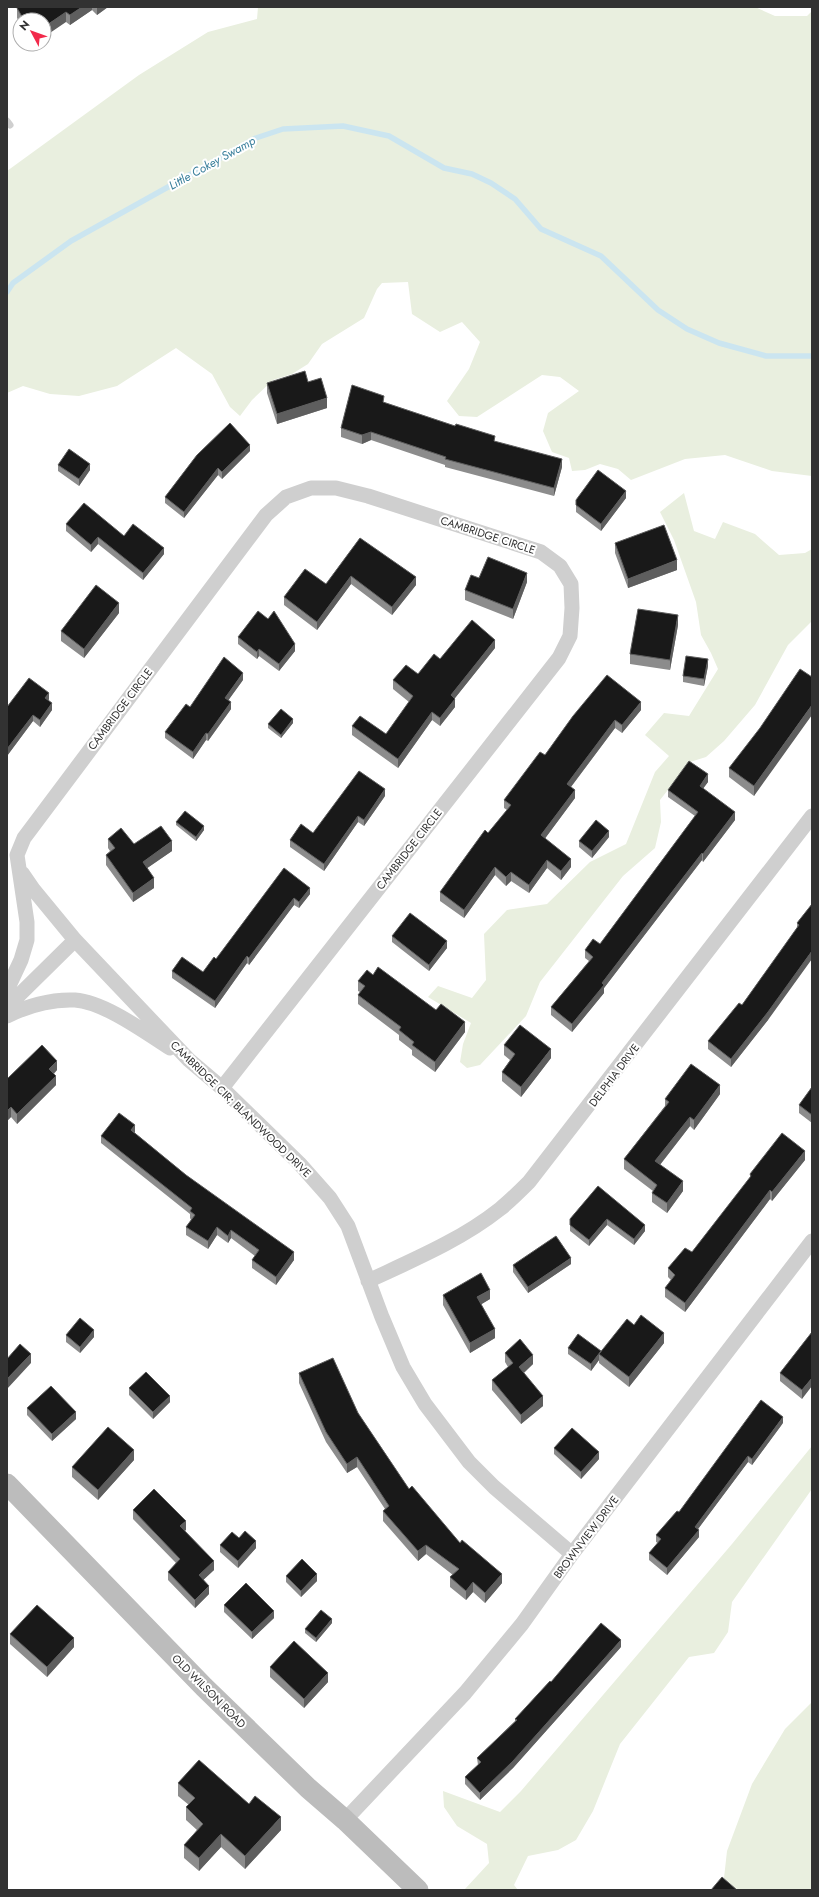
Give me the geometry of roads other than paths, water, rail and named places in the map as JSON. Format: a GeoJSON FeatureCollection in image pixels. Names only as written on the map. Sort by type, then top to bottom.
{"type":"FeatureCollection","features":[{"type":"Feature","properties":{"kind":"street","name":"CAMBRIDGE CIRCLE"},"geometry":{"type":"LineString","coordinates":[[7,990],[21,960],[27,940],[20,870],[17,855],[24,838],[266,515],[286,497],[311,488],[336,488],[368,496],[541,552],[560,566],[571,584],[572,608],[570,636],[559,658],[222,1088]]}},
{"type":"Feature","properties":{"kind":"street","name":"DELPHIA DRIVE"},"geometry":{"type":"LineString","coordinates":[[368,1281],[426,1254],[464,1232],[500,1209],[529,1182],[812,816]]}},
{"type":"Feature","properties":{"kind":"street","name":"CAMBRIDGE CIR; BLANDWOOD DRIVE"},"geometry":{"type":"LineString","coordinates":[[20,870],[33,889],[75,940],[189,1060],[222,1088],[299,1163],[330,1198],[348,1226],[368,1281],[403,1367],[424,1404],[468,1462],[494,1487],[572,1554]]}},
{"type":"Feature","properties":{"kind":"street"},"geometry":{"type":"LineString","coordinates":[[7,1007],[75,940]]}},
{"type":"Feature","properties":{"kind":"street"},"geometry":{"type":"LineString","coordinates":[[7,1016],[33,1005],[75,1000],[110,1012],[189,1060]]}},
{"type":"Feature","properties":{"kind":"street","name":"BROWNVIEW DRIVE"},"geometry":{"type":"LineString","coordinates":[[345,1820],[465,1693],[522,1624],[572,1554],[812,1241]]}},
{"type":"Feature","properties":{"kind":"street","name":"OLD WILSON ROAD"},"geometry":{"type":"LineString","coordinates":[[7,1484],[204,1687],[308,1788],[345,1820],[418,1890]]}},
{"type":"Feature","properties":{"kind":"waterway","name":"Little Cokey Swamp"},"geometry":{"type":"LineString","coordinates":[[7,292],[13,283],[71,241],[256,138],[283,129],[343,126],[389,136],[444,168],[472,174],[491,183],[515,199],[541,229],[601,256],[658,310],[687,329],[719,343],[766,356],[812,356]]}}]}
